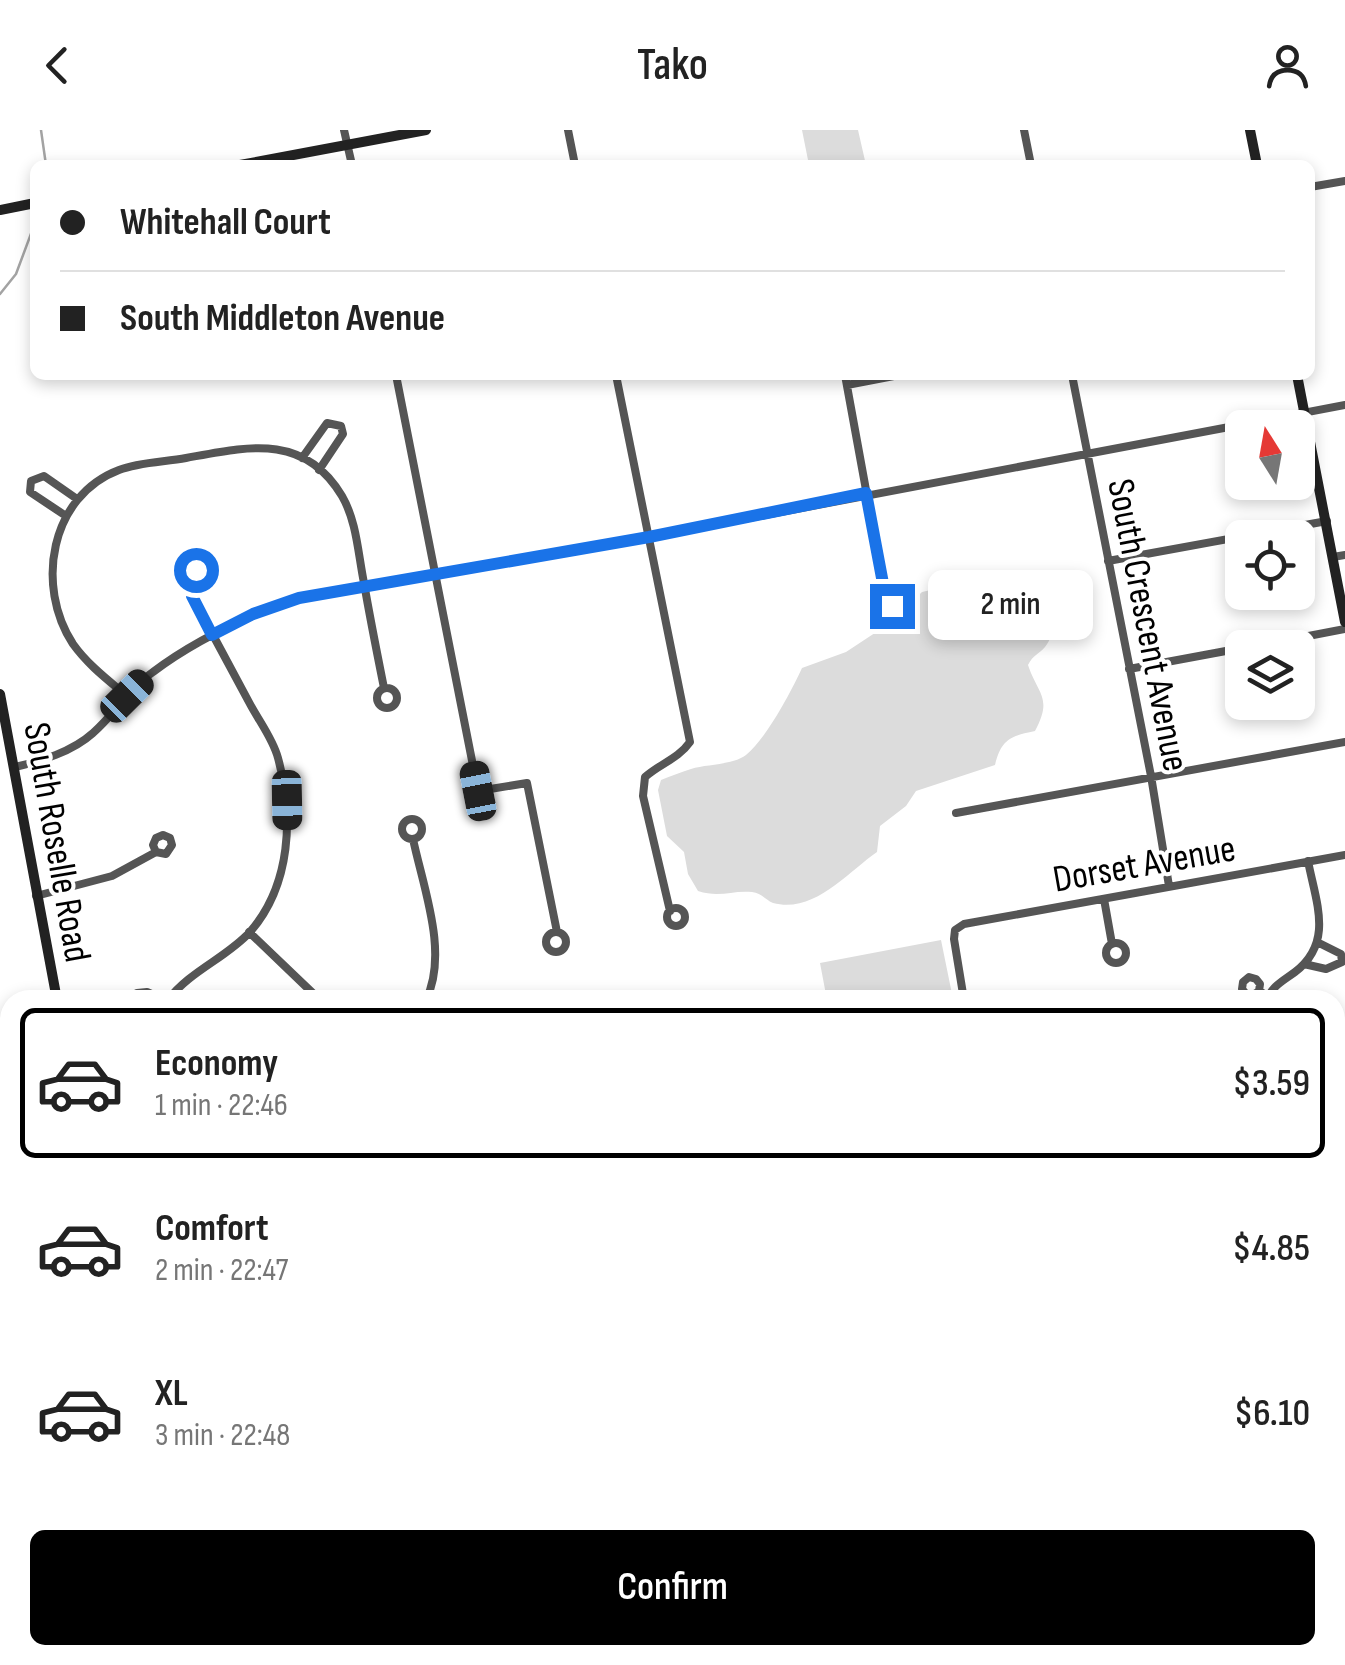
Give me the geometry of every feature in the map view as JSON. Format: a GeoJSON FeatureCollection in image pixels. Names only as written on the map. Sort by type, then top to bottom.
{"type":"FeatureCollection","features":[{"type":"Feature","properties":{"kind":"main road"},"geometry":{"type":"LineString","coordinates":[[267,160],[426,130]]}},
{"type":"Feature","properties":{"kind":"main road"},"geometry":{"type":"LineString","coordinates":[[1250,130],[1256,160]]}},
{"type":"Feature","properties":{"kind":"main road"},"geometry":{"type":"LineString","coordinates":[[0,210],[30,204]]}},
{"type":"Feature","properties":{"kind":"main road"},"geometry":{"type":"LineString","coordinates":[[1299,380],[1304,410]]}},
{"type":"Feature","properties":{"kind":"main road"},"geometry":{"type":"LineString","coordinates":[[1315,464],[1326,520],[1339,556],[1345,626]]}},
{"type":"Feature","properties":{"kind":"main road","name":"South Roselle Road"},"geometry":{"type":"LineString","coordinates":[[0,694],[55,990]]}},
{"type":"Feature","properties":{"kind":"street"},"geometry":{"type":"LineString","coordinates":[[344,130],[351,160]]}},
{"type":"Feature","properties":{"kind":"street"},"geometry":{"type":"LineString","coordinates":[[568,130],[574,160]]}},
{"type":"Feature","properties":{"kind":"street"},"geometry":{"type":"LineString","coordinates":[[1024,130],[1030,160]]}},
{"type":"Feature","properties":{"kind":"street"},"geometry":{"type":"LineString","coordinates":[[1315,186],[1345,180]]}},
{"type":"Feature","properties":{"kind":"street"},"geometry":{"type":"LineString","coordinates":[[397,380],[478,791],[528,783],[557,932]]}},
{"type":"Feature","properties":{"kind":"street"},"geometry":{"type":"LineString","coordinates":[[617,380],[690,742],[680,757],[658,765],[645,777],[643,796],[670,910]]}},
{"type":"Feature","properties":{"kind":"street"},"geometry":{"type":"LineString","coordinates":[[846,380],[885,594],[892,606]]}},
{"type":"Feature","properties":{"kind":"street","name":"South Crescent Avenue"},"geometry":{"type":"LineString","coordinates":[[1073,380],[1170,886]]}},
{"type":"Feature","properties":{"kind":"street"},"geometry":{"type":"LineString","coordinates":[[1315,411],[1345,404]]}},
{"type":"Feature","properties":{"kind":"street"},"geometry":{"type":"LineString","coordinates":[[302,458],[327,423],[341,426],[342,434],[319,470]]}},
{"type":"Feature","properties":{"kind":"street"},"geometry":{"type":"LineString","coordinates":[[15,767],[48,759],[91,736],[150,673],[212,635],[253,614],[299,598],[649,537],[1225,427]]}},
{"type":"Feature","properties":{"kind":"street"},"geometry":{"type":"LineString","coordinates":[[127,696],[90,666],[71,640],[60,611],[53,552],[66,516],[77,498],[119,470],[227,450],[272,446],[319,470],[341,495],[353,520],[384,688]]}},
{"type":"Feature","properties":{"kind":"street"},"geometry":{"type":"LineString","coordinates":[[66,516],[30,492],[31,481],[44,476],[77,498]]}},
{"type":"Feature","properties":{"kind":"street"},"geometry":{"type":"LineString","coordinates":[[1108,561],[1326,520]]}},
{"type":"Feature","properties":{"kind":"street"},"geometry":{"type":"LineString","coordinates":[[176,990],[249,932],[271,898],[288,842],[287,800],[277,754],[192,596],[192,586]]}},
{"type":"Feature","properties":{"kind":"street"},"geometry":{"type":"LineString","coordinates":[[1315,633],[1345,626]]}},
{"type":"Feature","properties":{"kind":"street"},"geometry":{"type":"LineString","coordinates":[[1129,669],[1225,651]]}},
{"type":"Feature","properties":{"kind":"street"},"geometry":{"type":"LineString","coordinates":[[956,813],[1345,742]]}},
{"type":"Feature","properties":{"kind":"street"},"geometry":{"type":"LineString","coordinates":[[413,839],[433,936],[434,969],[429,990]]}},
{"type":"Feature","properties":{"kind":"street"},"geometry":{"type":"LineString","coordinates":[[36,896],[112,876],[156,852]]}},
{"type":"Feature","properties":{"kind":"street","name":"Dorset Avenue"},"geometry":{"type":"LineString","coordinates":[[962,990],[954,939],[956,930],[964,924],[1345,854]]}},
{"type":"Feature","properties":{"kind":"street"},"geometry":{"type":"LineString","coordinates":[[1270,990],[1304,964],[1318,944],[1308,861]]}},
{"type":"Feature","properties":{"kind":"street"},"geometry":{"type":"LineString","coordinates":[[1104,899],[1112,944]]}},
{"type":"Feature","properties":{"kind":"street"},"geometry":{"type":"LineString","coordinates":[[249,932],[310,990]]}},
{"type":"Feature","properties":{"kind":"street"},"geometry":{"type":"LineString","coordinates":[[1304,964],[1326,970],[1342,962],[1342,954],[1318,944]]}},
{"type":"Feature","properties":{"kind":"shaded area"},"geometry":{"type":"Polygon","coordinates":[[[802,130],[858,130],[865,160],[808,160],[802,130]]]}},
{"type":"Feature","properties":{"kind":"shaded area"},"geometry":{"type":"Polygon","coordinates":[[[1016,571],[1034,582],[1051,614],[1051,637],[1028,665],[1043,703],[1035,731],[1008,740],[995,765],[916,791],[906,806],[880,826],[877,852],[816,897],[788,905],[773,903],[752,892],[698,891],[688,874],[684,852],[667,836],[658,790],[661,780],[746,755],[770,727],[802,668],[846,652],[890,623],[922,592],[1016,571]]]}},
{"type":"Feature","properties":{"kind":"shaded area"},"geometry":{"type":"Polygon","coordinates":[[[941,940],[951,990],[825,990],[820,963],[941,940]]]}},
{"type":"Feature","properties":{"kind":"waterway"},"geometry":{"type":"LineString","coordinates":[[41,130],[45,160]]}},
{"type":"Feature","properties":{"kind":"waterway"},"geometry":{"type":"LineString","coordinates":[[0,294],[16,274],[30,236]]}},
{"type":"Feature","properties":{"kind":"route"},"geometry":{"type":"LineString","coordinates":[[196,570],[201,578],[192,586],[192,596],[212,635],[253,614],[299,598],[649,537],[866,493],[885,594],[892,606]]}}]}
